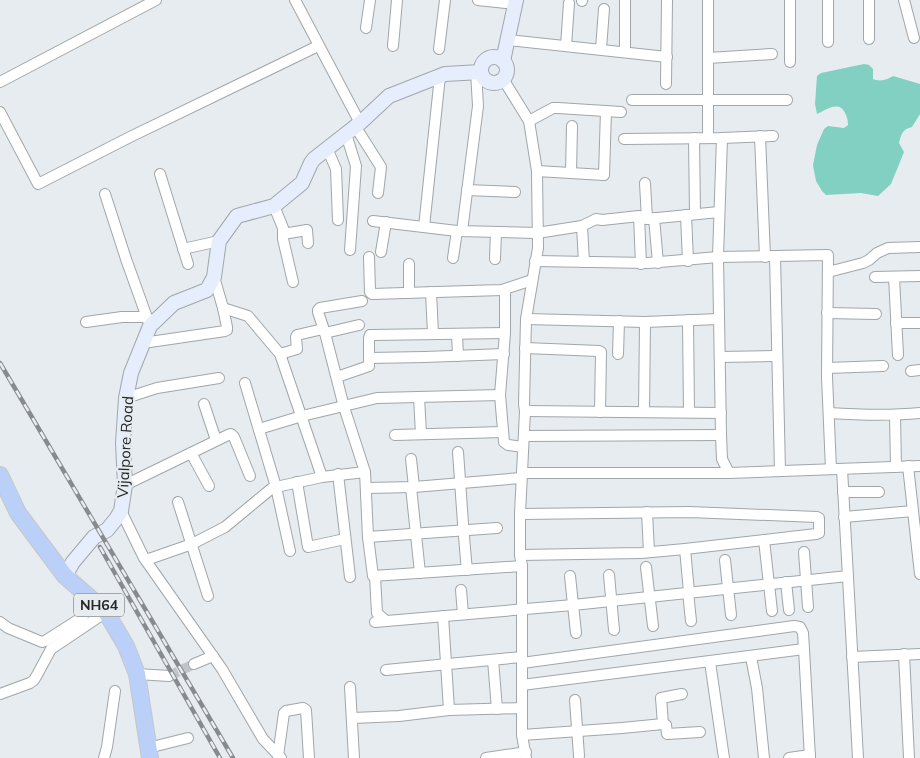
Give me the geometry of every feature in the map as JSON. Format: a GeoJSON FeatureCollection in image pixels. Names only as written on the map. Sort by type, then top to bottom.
{"type":"FeatureCollection","features":[{"type":"Feature","properties":{"kind":"highway","name":"NH64"},"geometry":{"type":"LineString","coordinates":[[2,486],[18,513],[65,576],[101,607],[126,646],[137,674],[149,753]]}},
{"type":"Feature","properties":{"kind":"main road"},"geometry":{"type":"LineString","coordinates":[[500,59],[508,40],[509,1]]}},
{"type":"Feature","properties":{"kind":"main road"},"geometry":{"type":"LineString","coordinates":[[478,72],[488,81],[496,82],[503,79],[507,68],[500,59],[509,1]]}},
{"type":"Feature","properties":{"kind":"main road"},"geometry":{"type":"LineString","coordinates":[[478,72],[485,60],[489,58],[500,59]]}},
{"type":"Feature","properties":{"kind":"main road"},"geometry":{"type":"LineString","coordinates":[[214,277],[219,241],[237,216],[274,206],[302,183],[314,158],[390,96],[445,74],[478,72]]}},
{"type":"Feature","properties":{"kind":"main road","name":"Vijalpore Road"},"geometry":{"type":"LineString","coordinates":[[65,576],[73,562],[94,537],[107,530],[121,511],[125,485],[123,443],[126,398],[131,373],[143,343],[148,321],[174,303],[207,290],[214,277]]}},
{"type":"Feature","properties":{"kind":"street"},"geometry":{"type":"LineString","coordinates":[[0,82],[156,0]]}},
{"type":"Feature","properties":{"kind":"street"},"geometry":{"type":"LineString","coordinates":[[295,0],[318,46],[353,128],[381,167],[378,193]]}},
{"type":"Feature","properties":{"kind":"street"},"geometry":{"type":"LineString","coordinates":[[366,28],[370,0]]}},
{"type":"Feature","properties":{"kind":"street"},"geometry":{"type":"LineString","coordinates":[[393,46],[397,0]]}},
{"type":"Feature","properties":{"kind":"street"},"geometry":{"type":"LineString","coordinates":[[439,49],[444,0]]}},
{"type":"Feature","properties":{"kind":"street"},"geometry":{"type":"LineString","coordinates":[[478,0],[509,1]]}},
{"type":"Feature","properties":{"kind":"street"},"geometry":{"type":"LineString","coordinates":[[625,0],[625,52]]}},
{"type":"Feature","properties":{"kind":"street"},"geometry":{"type":"LineString","coordinates":[[666,84],[667,0]]}},
{"type":"Feature","properties":{"kind":"street"},"geometry":{"type":"LineString","coordinates":[[708,0],[708,138]]}},
{"type":"Feature","properties":{"kind":"street"},"geometry":{"type":"LineString","coordinates":[[790,0],[790,62]]}},
{"type":"Feature","properties":{"kind":"street"},"geometry":{"type":"LineString","coordinates":[[828,0],[828,42]]}},
{"type":"Feature","properties":{"kind":"street"},"geometry":{"type":"LineString","coordinates":[[869,0],[869,39]]}},
{"type":"Feature","properties":{"kind":"street"},"geometry":{"type":"LineString","coordinates":[[904,0],[914,38]]}},
{"type":"Feature","properties":{"kind":"street"},"geometry":{"type":"LineString","coordinates":[[566,46],[569,3]]}},
{"type":"Feature","properties":{"kind":"street"},"geometry":{"type":"LineString","coordinates":[[601,49],[604,9]]}},
{"type":"Feature","properties":{"kind":"street"},"geometry":{"type":"LineString","coordinates":[[508,40],[666,57]]}},
{"type":"Feature","properties":{"kind":"street"},"geometry":{"type":"LineString","coordinates":[[0,112],[38,184],[138,133],[318,46]]}},
{"type":"Feature","properties":{"kind":"street"},"geometry":{"type":"LineString","coordinates":[[708,58],[772,54]]}},
{"type":"Feature","properties":{"kind":"street"},"geometry":{"type":"LineString","coordinates":[[453,258],[468,190],[478,106],[478,72]]}},
{"type":"Feature","properties":{"kind":"street"},"geometry":{"type":"LineString","coordinates":[[424,227],[440,76]]}},
{"type":"Feature","properties":{"kind":"street"},"geometry":{"type":"LineString","coordinates":[[487,758],[526,755],[522,735],[520,514],[525,411],[526,319],[538,248],[537,171],[530,121],[503,79]]}},
{"type":"Feature","properties":{"kind":"street"},"geometry":{"type":"LineString","coordinates":[[632,100],[787,100]]}},
{"type":"Feature","properties":{"kind":"street"},"geometry":{"type":"LineString","coordinates":[[530,121],[554,108],[621,112]]}},
{"type":"Feature","properties":{"kind":"street"},"geometry":{"type":"LineString","coordinates":[[537,171],[604,175],[606,111]]}},
{"type":"Feature","properties":{"kind":"street"},"geometry":{"type":"LineString","coordinates":[[570,173],[572,126]]}},
{"type":"Feature","properties":{"kind":"street"},"geometry":{"type":"LineString","coordinates":[[350,250],[356,166],[353,128]]}},
{"type":"Feature","properties":{"kind":"street"},"geometry":{"type":"LineString","coordinates":[[760,136],[778,356],[780,471]]}},
{"type":"Feature","properties":{"kind":"street"},"geometry":{"type":"LineString","coordinates":[[624,139],[773,136]]}},
{"type":"Feature","properties":{"kind":"street"},"geometry":{"type":"LineString","coordinates":[[688,260],[694,138]]}},
{"type":"Feature","properties":{"kind":"street"},"geometry":{"type":"LineString","coordinates":[[722,138],[718,257],[721,435],[722,459],[729,473]]}},
{"type":"Feature","properties":{"kind":"street"},"geometry":{"type":"LineString","coordinates":[[327,148],[336,169],[338,220]]}},
{"type":"Feature","properties":{"kind":"street"},"geometry":{"type":"LineString","coordinates":[[160,174],[188,264]]}},
{"type":"Feature","properties":{"kind":"street"},"geometry":{"type":"LineString","coordinates":[[645,184],[647,218],[658,263]]}},
{"type":"Feature","properties":{"kind":"street"},"geometry":{"type":"LineString","coordinates":[[468,190],[515,192]]}},
{"type":"Feature","properties":{"kind":"street"},"geometry":{"type":"LineString","coordinates":[[86,322],[122,317],[148,321],[105,194]]}},
{"type":"Feature","properties":{"kind":"street"},"geometry":{"type":"LineString","coordinates":[[274,206],[283,228],[282,236],[293,282]]}},
{"type":"Feature","properties":{"kind":"street"},"geometry":{"type":"LineString","coordinates":[[373,221],[460,231],[537,233],[582,226],[596,219],[647,218],[719,212]]}},
{"type":"Feature","properties":{"kind":"street"},"geometry":{"type":"LineString","coordinates":[[641,264],[647,218]]}},
{"type":"Feature","properties":{"kind":"street"},"geometry":{"type":"LineString","coordinates":[[381,252],[386,222]]}},
{"type":"Feature","properties":{"kind":"street"},"geometry":{"type":"LineString","coordinates":[[582,226],[584,262]]}},
{"type":"Feature","properties":{"kind":"street"},"geometry":{"type":"LineString","coordinates":[[283,234],[307,230],[308,243]]}},
{"type":"Feature","properties":{"kind":"street"},"geometry":{"type":"LineString","coordinates":[[495,259],[496,232]]}},
{"type":"Feature","properties":{"kind":"street"},"geometry":{"type":"LineString","coordinates":[[183,249],[219,241]]}},
{"type":"Feature","properties":{"kind":"street"},"geometry":{"type":"LineString","coordinates":[[828,272],[863,263],[888,248],[920,247]]}},
{"type":"Feature","properties":{"kind":"street"},"geometry":{"type":"LineString","coordinates":[[535,262],[641,264],[718,257],[828,254],[827,368],[831,469]]}},
{"type":"Feature","properties":{"kind":"street"},"geometry":{"type":"LineString","coordinates":[[369,257],[370,294],[505,290],[532,280]]}},
{"type":"Feature","properties":{"kind":"street"},"geometry":{"type":"LineString","coordinates":[[409,264],[409,293]]}},
{"type":"Feature","properties":{"kind":"street"},"geometry":{"type":"LineString","coordinates":[[875,277],[920,276]]}},
{"type":"Feature","properties":{"kind":"street"},"geometry":{"type":"LineString","coordinates":[[143,343],[227,330],[214,277]]}},
{"type":"Feature","properties":{"kind":"street"},"geometry":{"type":"LineString","coordinates":[[894,277],[898,355]]}},
{"type":"Feature","properties":{"kind":"street"},"geometry":{"type":"LineString","coordinates":[[505,290],[505,334],[500,395],[503,432],[505,444],[523,447]]}},
{"type":"Feature","properties":{"kind":"street"},"geometry":{"type":"LineString","coordinates":[[431,292],[434,334]]}},
{"type":"Feature","properties":{"kind":"street"},"geometry":{"type":"LineString","coordinates":[[362,302],[320,308],[318,310],[344,407],[365,472],[368,537],[373,576],[467,570],[521,561],[685,549],[819,533],[818,517],[794,515],[699,512],[520,514]]}},
{"type":"Feature","properties":{"kind":"street"},"geometry":{"type":"LineString","coordinates":[[223,308],[248,316],[280,354],[322,477]]}},
{"type":"Feature","properties":{"kind":"street"},"geometry":{"type":"LineString","coordinates":[[828,313],[876,314]]}},
{"type":"Feature","properties":{"kind":"street"},"geometry":{"type":"LineString","coordinates":[[526,319],[645,322],[720,319]]}},
{"type":"Feature","properties":{"kind":"street"},"geometry":{"type":"LineString","coordinates":[[688,320],[689,412]]}},
{"type":"Feature","properties":{"kind":"street"},"geometry":{"type":"LineString","coordinates":[[618,354],[619,321]]}},
{"type":"Feature","properties":{"kind":"street"},"geometry":{"type":"LineString","coordinates":[[644,412],[645,322]]}},
{"type":"Feature","properties":{"kind":"street"},"geometry":{"type":"LineString","coordinates":[[896,323],[920,323]]}},
{"type":"Feature","properties":{"kind":"street"},"geometry":{"type":"LineString","coordinates":[[280,354],[296,349],[296,337],[298,335],[359,325]]}},
{"type":"Feature","properties":{"kind":"street"},"geometry":{"type":"LineString","coordinates":[[457,334],[458,356]]}},
{"type":"Feature","properties":{"kind":"street"},"geometry":{"type":"LineString","coordinates":[[337,377],[368,367],[370,364],[370,335],[505,334]]}},
{"type":"Feature","properties":{"kind":"street"},"geometry":{"type":"LineString","coordinates":[[525,348],[599,350],[601,352],[600,412]]}},
{"type":"Feature","properties":{"kind":"street"},"geometry":{"type":"LineString","coordinates":[[369,358],[504,354]]}},
{"type":"Feature","properties":{"kind":"street"},"geometry":{"type":"LineString","coordinates":[[720,357],[778,356]]}},
{"type":"Feature","properties":{"kind":"street"},"geometry":{"type":"LineString","coordinates":[[827,368],[883,366]]}},
{"type":"Feature","properties":{"kind":"street"},"geometry":{"type":"LineString","coordinates":[[126,398],[157,388],[219,378]]}},
{"type":"Feature","properties":{"kind":"street"},"geometry":{"type":"LineString","coordinates":[[245,383],[276,486],[290,551]]}},
{"type":"Feature","properties":{"kind":"street"},"geometry":{"type":"LineString","coordinates":[[258,429],[377,398],[500,395]]}},
{"type":"Feature","properties":{"kind":"street"},"geometry":{"type":"LineString","coordinates":[[419,397],[421,434]]}},
{"type":"Feature","properties":{"kind":"street"},"geometry":{"type":"LineString","coordinates":[[204,404],[216,440]]}},
{"type":"Feature","properties":{"kind":"street"},"geometry":{"type":"LineString","coordinates":[[525,411],[721,413]]}},
{"type":"Feature","properties":{"kind":"street"},"geometry":{"type":"LineString","coordinates":[[829,413],[862,415],[920,413]]}},
{"type":"Feature","properties":{"kind":"street"},"geometry":{"type":"LineString","coordinates":[[895,415],[896,466]]}},
{"type":"Feature","properties":{"kind":"street"},"geometry":{"type":"LineString","coordinates":[[395,435],[503,432]]}},
{"type":"Feature","properties":{"kind":"street"},"geometry":{"type":"LineString","coordinates":[[125,485],[231,434],[250,476]]}},
{"type":"Feature","properties":{"kind":"street"},"geometry":{"type":"LineString","coordinates":[[524,436],[721,435]]}},
{"type":"Feature","properties":{"kind":"street"},"geometry":{"type":"LineString","coordinates":[[458,452],[467,570]]}},
{"type":"Feature","properties":{"kind":"street"},"geometry":{"type":"LineString","coordinates":[[191,453],[209,486]]}},
{"type":"Feature","properties":{"kind":"street"},"geometry":{"type":"LineString","coordinates":[[411,459],[415,534],[420,573]]}},
{"type":"Feature","properties":{"kind":"street"},"geometry":{"type":"LineString","coordinates":[[908,466],[920,574]]}},
{"type":"Feature","properties":{"kind":"street"},"geometry":{"type":"LineString","coordinates":[[366,488],[460,484],[522,475],[729,473],[920,466]]}},
{"type":"Feature","properties":{"kind":"street"},"geometry":{"type":"LineString","coordinates":[[842,469],[858,758]]}},
{"type":"Feature","properties":{"kind":"street"},"geometry":{"type":"LineString","coordinates":[[146,560],[192,544],[225,528],[276,486],[338,474],[365,472]]}},
{"type":"Feature","properties":{"kind":"street"},"geometry":{"type":"LineString","coordinates":[[338,474],[350,577]]}},
{"type":"Feature","properties":{"kind":"street"},"geometry":{"type":"LineString","coordinates":[[297,482],[308,547],[345,539]]}},
{"type":"Feature","properties":{"kind":"street"},"geometry":{"type":"LineString","coordinates":[[843,492],[879,492]]}},
{"type":"Feature","properties":{"kind":"street"},"geometry":{"type":"LineString","coordinates":[[178,502],[208,596]]}},
{"type":"Feature","properties":{"kind":"street"},"geometry":{"type":"LineString","coordinates":[[121,511],[146,560],[222,669],[263,739],[280,757]]}},
{"type":"Feature","properties":{"kind":"street"},"geometry":{"type":"LineString","coordinates":[[844,517],[913,511]]}},
{"type":"Feature","properties":{"kind":"street"},"geometry":{"type":"LineString","coordinates":[[647,512],[649,552]]}},
{"type":"Feature","properties":{"kind":"street"},"geometry":{"type":"LineString","coordinates":[[368,537],[497,528]]}},
{"type":"Feature","properties":{"kind":"street"},"geometry":{"type":"LineString","coordinates":[[764,540],[772,611]]}},
{"type":"Feature","properties":{"kind":"street"},"geometry":{"type":"LineString","coordinates":[[685,549],[691,621]]}},
{"type":"Feature","properties":{"kind":"street"},"geometry":{"type":"LineString","coordinates":[[804,552],[808,607]]}},
{"type":"Feature","properties":{"kind":"street"},"geometry":{"type":"LineString","coordinates":[[725,560],[731,614]]}},
{"type":"Feature","properties":{"kind":"street"},"geometry":{"type":"LineString","coordinates":[[646,567],[653,626]]}},
{"type":"Feature","properties":{"kind":"street"},"geometry":{"type":"LineString","coordinates":[[609,575],[614,630]]}},
{"type":"Feature","properties":{"kind":"street"},"geometry":{"type":"LineString","coordinates":[[376,576],[377,613],[380,622],[573,605],[848,576]]}},
{"type":"Feature","properties":{"kind":"street"},"geometry":{"type":"LineString","coordinates":[[570,576],[576,633]]}},
{"type":"Feature","properties":{"kind":"street"},"geometry":{"type":"LineString","coordinates":[[786,582],[789,610]]}},
{"type":"Feature","properties":{"kind":"street"},"geometry":{"type":"LineString","coordinates":[[461,590],[462,614]]}},
{"type":"Feature","properties":{"kind":"street"},"geometry":{"type":"LineString","coordinates":[[0,622],[12,630],[42,642],[101,607]]}},
{"type":"Feature","properties":{"kind":"street"},"geometry":{"type":"LineString","coordinates":[[0,694],[34,680],[51,649],[101,607]]}},
{"type":"Feature","properties":{"kind":"street"},"geometry":{"type":"LineString","coordinates":[[443,616],[449,710]]}},
{"type":"Feature","properties":{"kind":"street"},"geometry":{"type":"LineString","coordinates":[[386,670],[494,660],[522,660],[794,626],[800,627],[804,649],[810,756],[789,758]]}},
{"type":"Feature","properties":{"kind":"street"},"geometry":{"type":"LineString","coordinates":[[522,685],[804,649]]}},
{"type":"Feature","properties":{"kind":"street"},"geometry":{"type":"LineString","coordinates":[[904,654],[909,758]]}},
{"type":"Feature","properties":{"kind":"street"},"geometry":{"type":"LineString","coordinates":[[852,657],[920,654]]}},
{"type":"Feature","properties":{"kind":"street"},"geometry":{"type":"LineString","coordinates":[[194,664],[213,656]]}},
{"type":"Feature","properties":{"kind":"street"},"geometry":{"type":"LineString","coordinates":[[751,657],[757,688],[764,758]]}},
{"type":"Feature","properties":{"kind":"street"},"geometry":{"type":"LineString","coordinates":[[494,660],[497,709]]}},
{"type":"Feature","properties":{"kind":"street"},"geometry":{"type":"LineString","coordinates":[[710,662],[724,758]]}},
{"type":"Feature","properties":{"kind":"street"},"geometry":{"type":"LineString","coordinates":[[137,674],[169,676]]}},
{"type":"Feature","properties":{"kind":"street"},"geometry":{"type":"LineString","coordinates":[[350,687],[354,758]]}},
{"type":"Feature","properties":{"kind":"street"},"geometry":{"type":"LineString","coordinates":[[104,758],[115,690]]}},
{"type":"Feature","properties":{"kind":"street"},"geometry":{"type":"LineString","coordinates":[[682,694],[661,698],[663,724],[666,725],[668,734],[700,732]]}},
{"type":"Feature","properties":{"kind":"street"},"geometry":{"type":"LineString","coordinates":[[575,700],[579,756]]}},
{"type":"Feature","properties":{"kind":"street"},"geometry":{"type":"LineString","coordinates":[[280,757],[284,713],[303,708],[306,710],[309,758]]}},
{"type":"Feature","properties":{"kind":"street"},"geometry":{"type":"LineString","coordinates":[[353,718],[399,716],[449,710],[522,708]]}},
{"type":"Feature","properties":{"kind":"street"},"geometry":{"type":"LineString","coordinates":[[522,735],[663,724]]}},
{"type":"Feature","properties":{"kind":"street"},"geometry":{"type":"LineString","coordinates":[[149,753],[188,738]]}},
{"type":"Feature","properties":{"kind":"shaded area"},"geometry":{"type":"Polygon","coordinates":[[[864,64],[869,65],[873,69],[873,79],[883,80],[893,76],[920,84],[920,114],[912,127],[906,129],[901,135],[899,143],[904,152],[891,184],[878,196],[861,193],[826,195],[816,181],[813,165],[817,145],[824,129],[828,126],[844,128],[848,123],[845,113],[839,107],[832,107],[817,114],[815,104],[817,76],[821,73],[864,64]]]}},
{"type":"Feature","properties":{"kind":"tunnel"},"geometry":{"type":"LineString","coordinates":[[169,676],[194,664]]}},
{"type":"Feature","properties":{"kind":"railway"},"geometry":{"type":"LineString","coordinates":[[0,363],[233,758]]}},
{"type":"Feature","properties":{"kind":"railway"},"geometry":{"type":"LineString","coordinates":[[100,547],[220,758]]}}]}
